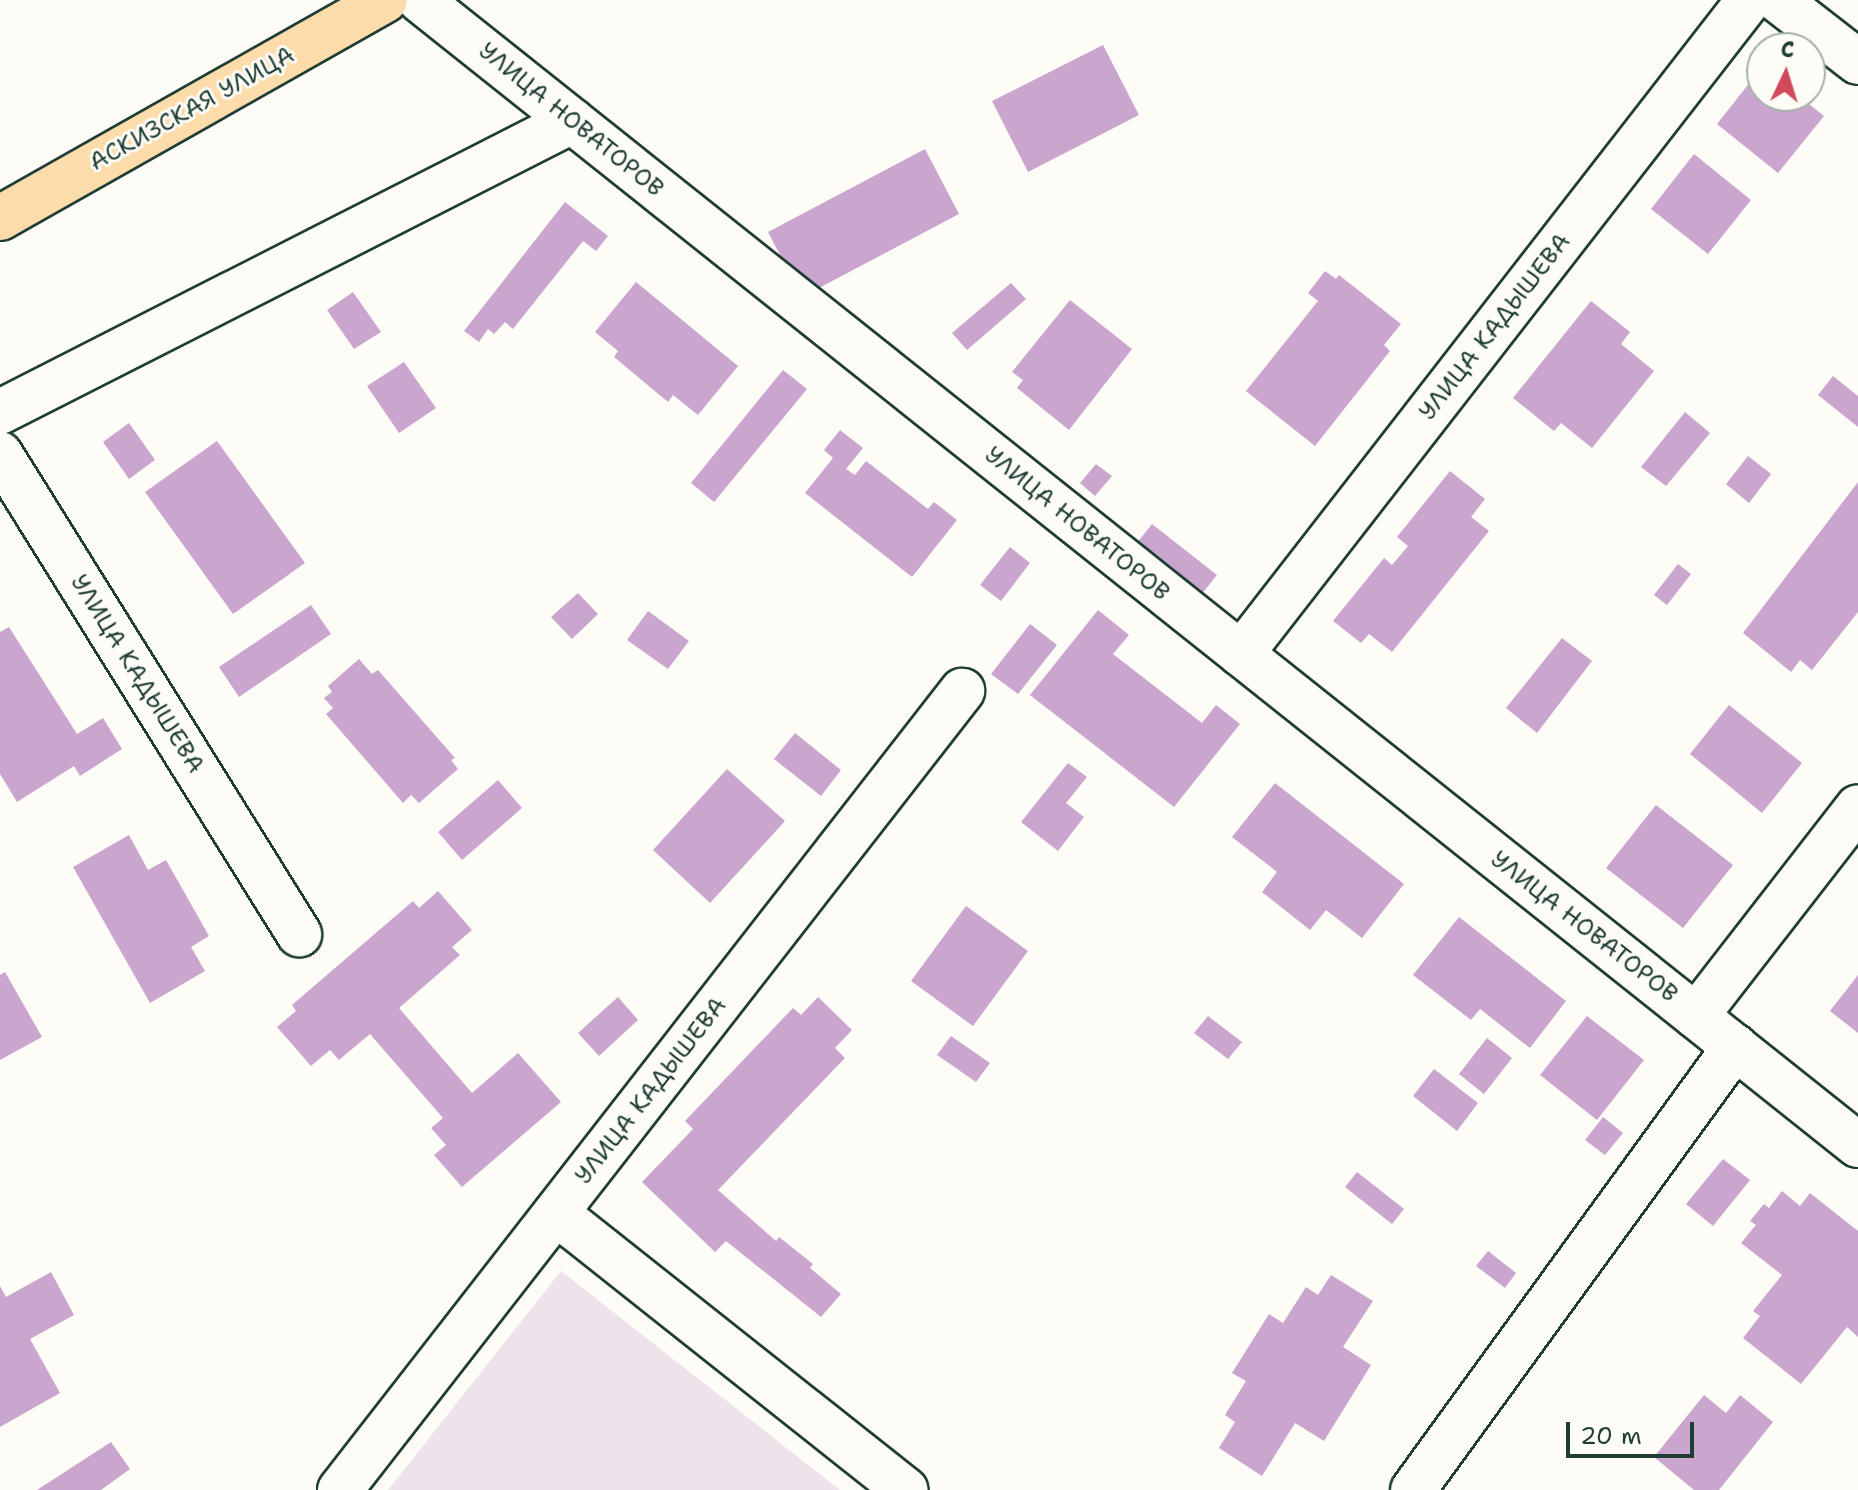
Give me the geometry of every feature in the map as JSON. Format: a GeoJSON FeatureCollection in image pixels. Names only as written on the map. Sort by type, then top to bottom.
{"type":"FeatureCollection","features":[{"type":"Feature","properties":{"kind":"main road","name":"АСКИЗСКАЯ УЛИЦА"},"geometry":{"type":"LineString","coordinates":[[0,218],[385,0]]}},
{"type":"Feature","properties":{"kind":"street","name":"УЛИЦА НОВАТОРОВ"},"geometry":{"type":"LineString","coordinates":[[420,0],[1858,1145]]}},
{"type":"Feature","properties":{"kind":"street","name":"УЛИЦА КАДЫШЕВА"},"geometry":{"type":"LineString","coordinates":[[1241,654],[1749,0]]}},
{"type":"Feature","properties":{"kind":"street"},"geometry":{"type":"LineString","coordinates":[[1778,0],[1858,62]]}},
{"type":"Feature","properties":{"kind":"street"},"geometry":{"type":"LineString","coordinates":[[0,412],[572,121]]}},
{"type":"Feature","properties":{"kind":"street","name":"УЛИЦА КАДЫШЕВА"},"geometry":{"type":"LineString","coordinates":[[0,454],[299,934]]}},
{"type":"Feature","properties":{"kind":"street","name":"УЛИЦА КАДЫШЕВА"},"geometry":{"type":"LineString","coordinates":[[340,1490],[962,691]]}},
{"type":"Feature","properties":{"kind":"street"},"geometry":{"type":"LineString","coordinates":[[1696,1016],[1858,807]]}},
{"type":"Feature","properties":{"kind":"street"},"geometry":{"type":"LineString","coordinates":[[1413,1490],[1735,1047]]}},
{"type":"Feature","properties":{"kind":"street"},"geometry":{"type":"LineString","coordinates":[[556,1213],[905,1490]]}},
{"type":"Feature","properties":{"kind":"shaded area"},"geometry":{"type":"Polygon","coordinates":[[[561,1271],[840,1490],[388,1490],[561,1271]]]}},
{"type":"Feature","properties":{"kind":"building"},"geometry":{"type":"Polygon","coordinates":[[[1103,45],[1139,115],[1028,172],[992,101],[1103,45]]]}},
{"type":"Feature","properties":{"kind":"building"},"geometry":{"type":"Polygon","coordinates":[[[1746,87],[1746,112],[1819,112],[1824,116],[1778,173],[1717,124],[1746,87]]]}},
{"type":"Feature","properties":{"kind":"building"},"geometry":{"type":"Polygon","coordinates":[[[925,149],[959,214],[802,297],[768,232],[925,149]]]}},
{"type":"Feature","properties":{"kind":"building"},"geometry":{"type":"Polygon","coordinates":[[[1694,154],[1751,200],[1708,254],[1651,209],[1694,154]]]}},
{"type":"Feature","properties":{"kind":"building"},"geometry":{"type":"Polygon","coordinates":[[[565,202],[608,236],[596,251],[583,241],[513,329],[505,322],[494,334],[488,329],[479,342],[464,331],[565,202]]]}},
{"type":"Feature","properties":{"kind":"building"},"geometry":{"type":"Polygon","coordinates":[[[1325,271],[1336,279],[1339,275],[1401,324],[1384,345],[1390,351],[1315,446],[1246,391],[1318,301],[1308,293],[1325,271]]]}},
{"type":"Feature","properties":{"kind":"building"},"geometry":{"type":"Polygon","coordinates":[[[636,282],[738,366],[698,415],[673,395],[668,402],[614,357],[618,351],[595,332],[636,282]]]}},
{"type":"Feature","properties":{"kind":"building"},"geometry":{"type":"Polygon","coordinates":[[[1011,283],[1026,299],[967,350],[952,333],[1011,283]]]}},
{"type":"Feature","properties":{"kind":"building"},"geometry":{"type":"Polygon","coordinates":[[[353,292],[381,332],[354,349],[327,310],[353,292]]]}},
{"type":"Feature","properties":{"kind":"building"},"geometry":{"type":"Polygon","coordinates":[[[1070,300],[1132,349],[1069,430],[1017,388],[1023,380],[1012,372],[1070,300]]]}},
{"type":"Feature","properties":{"kind":"building"},"geometry":{"type":"Polygon","coordinates":[[[1591,301],[1630,332],[1621,344],[1654,371],[1592,448],[1561,423],[1554,431],[1513,398],[1591,301]]]}},
{"type":"Feature","properties":{"kind":"building"},"geometry":{"type":"Polygon","coordinates":[[[404,362],[436,408],[399,433],[367,386],[404,362]]]}},
{"type":"Feature","properties":{"kind":"building"},"geometry":{"type":"Polygon","coordinates":[[[783,370],[807,389],[714,502],[691,483],[783,370]]]}},
{"type":"Feature","properties":{"kind":"building"},"geometry":{"type":"Polygon","coordinates":[[[1833,376],[1858,396],[1858,427],[1818,395],[1833,376]]]}},
{"type":"Feature","properties":{"kind":"building"},"geometry":{"type":"Polygon","coordinates":[[[1685,412],[1710,433],[1666,486],[1641,467],[1685,412]]]}},
{"type":"Feature","properties":{"kind":"building"},"geometry":{"type":"Polygon","coordinates":[[[129,423],[155,460],[129,479],[103,442],[129,423]]]}},
{"type":"Feature","properties":{"kind":"building"},"geometry":{"type":"Polygon","coordinates":[[[840,430],[863,448],[846,469],[855,475],[866,461],[928,509],[934,502],[957,520],[912,577],[805,493],[833,458],[824,450],[840,430]]]}},
{"type":"Feature","properties":{"kind":"building"},"geometry":{"type":"Polygon","coordinates":[[[217,441],[305,563],[233,614],[145,492],[217,441]]]}},
{"type":"Feature","properties":{"kind":"building"},"geometry":{"type":"Polygon","coordinates":[[[1748,456],[1771,474],[1749,503],[1726,484],[1748,456]]]}},
{"type":"Feature","properties":{"kind":"building"},"geometry":{"type":"Polygon","coordinates":[[[1096,464],[1112,476],[1095,496],[1080,483],[1096,464]]]}},
{"type":"Feature","properties":{"kind":"building"},"geometry":{"type":"Polygon","coordinates":[[[1450,471],[1485,499],[1471,517],[1489,531],[1392,652],[1369,634],[1361,643],[1333,621],[1384,558],[1392,565],[1408,546],[1397,537],[1450,471]]]}},
{"type":"Feature","properties":{"kind":"building"},"geometry":{"type":"Polygon","coordinates":[[[1858,482],[1858,612],[1812,670],[1800,660],[1791,672],[1743,633],[1858,482]]]}},
{"type":"Feature","properties":{"kind":"building"},"geometry":{"type":"Polygon","coordinates":[[[1152,524],[1217,575],[1201,595],[1136,544],[1152,524]]]}},
{"type":"Feature","properties":{"kind":"building"},"geometry":{"type":"Polygon","coordinates":[[[1010,547],[1030,563],[1001,601],[980,585],[1010,547]]]}},
{"type":"Feature","properties":{"kind":"building"},"geometry":{"type":"Polygon","coordinates":[[[1678,564],[1691,574],[1667,605],[1654,595],[1678,564]]]}},
{"type":"Feature","properties":{"kind":"building"},"geometry":{"type":"Polygon","coordinates":[[[578,593],[598,614],[572,639],[551,617],[578,593]]]}},
{"type":"Feature","properties":{"kind":"building"},"geometry":{"type":"Polygon","coordinates":[[[311,605],[331,634],[239,697],[219,667],[311,605]]]}},
{"type":"Feature","properties":{"kind":"building"},"geometry":{"type":"Polygon","coordinates":[[[1098,610],[1129,635],[1113,654],[1202,723],[1216,705],[1240,724],[1174,807],[1030,695],[1098,610]]]}},
{"type":"Feature","properties":{"kind":"building"},"geometry":{"type":"Polygon","coordinates":[[[648,611],[689,641],[668,669],[627,640],[648,611]]]}},
{"type":"Feature","properties":{"kind":"building"},"geometry":{"type":"Polygon","coordinates":[[[1030,624],[1057,645],[1018,694],[991,674],[1030,624]]]}},
{"type":"Feature","properties":{"kind":"building"},"geometry":{"type":"Polygon","coordinates":[[[9,627],[77,734],[103,718],[122,749],[80,776],[74,766],[17,802],[0,774],[0,632],[9,627]]]}},
{"type":"Feature","properties":{"kind":"building"},"geometry":{"type":"Polygon","coordinates":[[[1562,638],[1592,661],[1537,733],[1506,708],[1562,638]]]}},
{"type":"Feature","properties":{"kind":"building"},"geometry":{"type":"Polygon","coordinates":[[[359,659],[372,674],[378,670],[455,758],[451,760],[458,769],[419,803],[411,795],[403,803],[326,714],[333,708],[324,698],[332,692],[328,686],[359,659]]]}},
{"type":"Feature","properties":{"kind":"building"},"geometry":{"type":"Polygon","coordinates":[[[1729,705],[1802,763],[1762,813],[1690,754],[1729,705]]]}},
{"type":"Feature","properties":{"kind":"building"},"geometry":{"type":"Polygon","coordinates":[[[795,733],[841,770],[821,796],[774,759],[795,733]]]}},
{"type":"Feature","properties":{"kind":"building"},"geometry":{"type":"Polygon","coordinates":[[[1068,763],[1087,777],[1066,803],[1084,817],[1058,851],[1021,822],[1068,763]]]}},
{"type":"Feature","properties":{"kind":"building"},"geometry":{"type":"Polygon","coordinates":[[[727,769],[785,821],[710,903],[653,850],[727,769]]]}},
{"type":"Feature","properties":{"kind":"building"},"geometry":{"type":"Polygon","coordinates":[[[498,780],[522,808],[462,860],[438,832],[498,780]]]}},
{"type":"Feature","properties":{"kind":"building"},"geometry":{"type":"Polygon","coordinates":[[[1275,783],[1404,884],[1362,938],[1326,910],[1310,930],[1262,892],[1277,872],[1232,837],[1275,783]]]}},
{"type":"Feature","properties":{"kind":"building"},"geometry":{"type":"Polygon","coordinates":[[[1656,805],[1733,865],[1683,928],[1606,868],[1656,805]]]}},
{"type":"Feature","properties":{"kind":"building"},"geometry":{"type":"Polygon","coordinates":[[[129,835],[148,870],[166,860],[209,936],[191,947],[205,971],[150,1003],[73,867],[129,835]]]}},
{"type":"Feature","properties":{"kind":"building"},"geometry":{"type":"Polygon","coordinates":[[[438,891],[472,930],[452,947],[460,955],[399,1008],[472,1093],[518,1053],[561,1102],[462,1187],[434,1155],[446,1145],[431,1128],[443,1118],[370,1034],[339,1060],[330,1050],[311,1066],[277,1027],[296,1011],[292,1005],[413,901],[419,908],[438,891]]]}},
{"type":"Feature","properties":{"kind":"building"},"geometry":{"type":"Polygon","coordinates":[[[966,906],[1028,951],[973,1026],[911,981],[966,906]]]}},
{"type":"Feature","properties":{"kind":"building"},"geometry":{"type":"Polygon","coordinates":[[[1459,917],[1566,1001],[1530,1048],[1480,1009],[1471,1020],[1413,975],[1459,917]]]}},
{"type":"Feature","properties":{"kind":"building"},"geometry":{"type":"Polygon","coordinates":[[[5,972],[42,1037],[0,1060],[0,975],[5,972]]]}},
{"type":"Feature","properties":{"kind":"building"},"geometry":{"type":"Polygon","coordinates":[[[1858,975],[1858,1033],[1830,1011],[1858,975]]]}},
{"type":"Feature","properties":{"kind":"building"},"geometry":{"type":"Polygon","coordinates":[[[618,997],[638,1020],[599,1056],[578,1033],[618,997]]]}},
{"type":"Feature","properties":{"kind":"building"},"geometry":{"type":"Polygon","coordinates":[[[818,997],[852,1030],[835,1048],[845,1058],[718,1190],[776,1241],[779,1237],[813,1264],[810,1268],[841,1294],[821,1317],[726,1241],[715,1252],[642,1182],[693,1129],[685,1121],[793,1008],[801,1015],[818,997]]]}},
{"type":"Feature","properties":{"kind":"building"},"geometry":{"type":"Polygon","coordinates":[[[1208,1016],[1242,1042],[1228,1059],[1194,1033],[1208,1016]]]}},
{"type":"Feature","properties":{"kind":"building"},"geometry":{"type":"Polygon","coordinates":[[[1587,1016],[1644,1060],[1597,1120],[1540,1075],[1587,1016]]]}},
{"type":"Feature","properties":{"kind":"building"},"geometry":{"type":"Polygon","coordinates":[[[951,1036],[990,1063],[976,1082],[937,1055],[951,1036]]]}},
{"type":"Feature","properties":{"kind":"building"},"geometry":{"type":"Polygon","coordinates":[[[1487,1038],[1512,1058],[1484,1094],[1459,1074],[1487,1038]]]}},
{"type":"Feature","properties":{"kind":"building"},"geometry":{"type":"Polygon","coordinates":[[[1434,1069],[1478,1103],[1457,1131],[1413,1096],[1434,1069]]]}},
{"type":"Feature","properties":{"kind":"building"},"geometry":{"type":"Polygon","coordinates":[[[1603,1117],[1623,1133],[1605,1155],[1585,1140],[1603,1117]]]}},
{"type":"Feature","properties":{"kind":"building"},"geometry":{"type":"Polygon","coordinates":[[[1723,1159],[1750,1180],[1713,1226],[1686,1204],[1723,1159]]]}},
{"type":"Feature","properties":{"kind":"building"},"geometry":{"type":"Polygon","coordinates":[[[1357,1172],[1404,1209],[1392,1224],[1345,1187],[1357,1172]]]}},
{"type":"Feature","properties":{"kind":"building"},"geometry":{"type":"Polygon","coordinates":[[[1782,1191],[1800,1206],[1810,1193],[1858,1231],[1858,1337],[1847,1327],[1801,1384],[1743,1338],[1760,1316],[1753,1311],[1782,1275],[1741,1243],[1756,1225],[1750,1221],[1764,1204],[1769,1208],[1782,1191]]]}},
{"type":"Feature","properties":{"kind":"building"},"geometry":{"type":"Polygon","coordinates":[[[1488,1251],[1516,1273],[1505,1288],[1476,1266],[1488,1251]]]}},
{"type":"Feature","properties":{"kind":"building"},"geometry":{"type":"Polygon","coordinates":[[[51,1272],[74,1315],[30,1339],[60,1393],[0,1427],[0,1286],[6,1297],[51,1272]]]}},
{"type":"Feature","properties":{"kind":"building"},"geometry":{"type":"Polygon","coordinates":[[[1331,1275],[1373,1301],[1343,1347],[1371,1365],[1324,1441],[1295,1423],[1262,1476],[1219,1448],[1235,1422],[1225,1415],[1246,1381],[1232,1373],[1269,1314],[1283,1323],[1306,1287],[1318,1295],[1331,1275]]]}},
{"type":"Feature","properties":{"kind":"building"},"geometry":{"type":"Polygon","coordinates":[[[1704,1395],[1726,1413],[1740,1395],[1773,1422],[1719,1490],[1694,1490],[1654,1457],[1704,1395]]]}},
{"type":"Feature","properties":{"kind":"building"},"geometry":{"type":"Polygon","coordinates":[[[111,1442],[130,1469],[101,1490],[37,1490],[111,1442]]]}}]}
